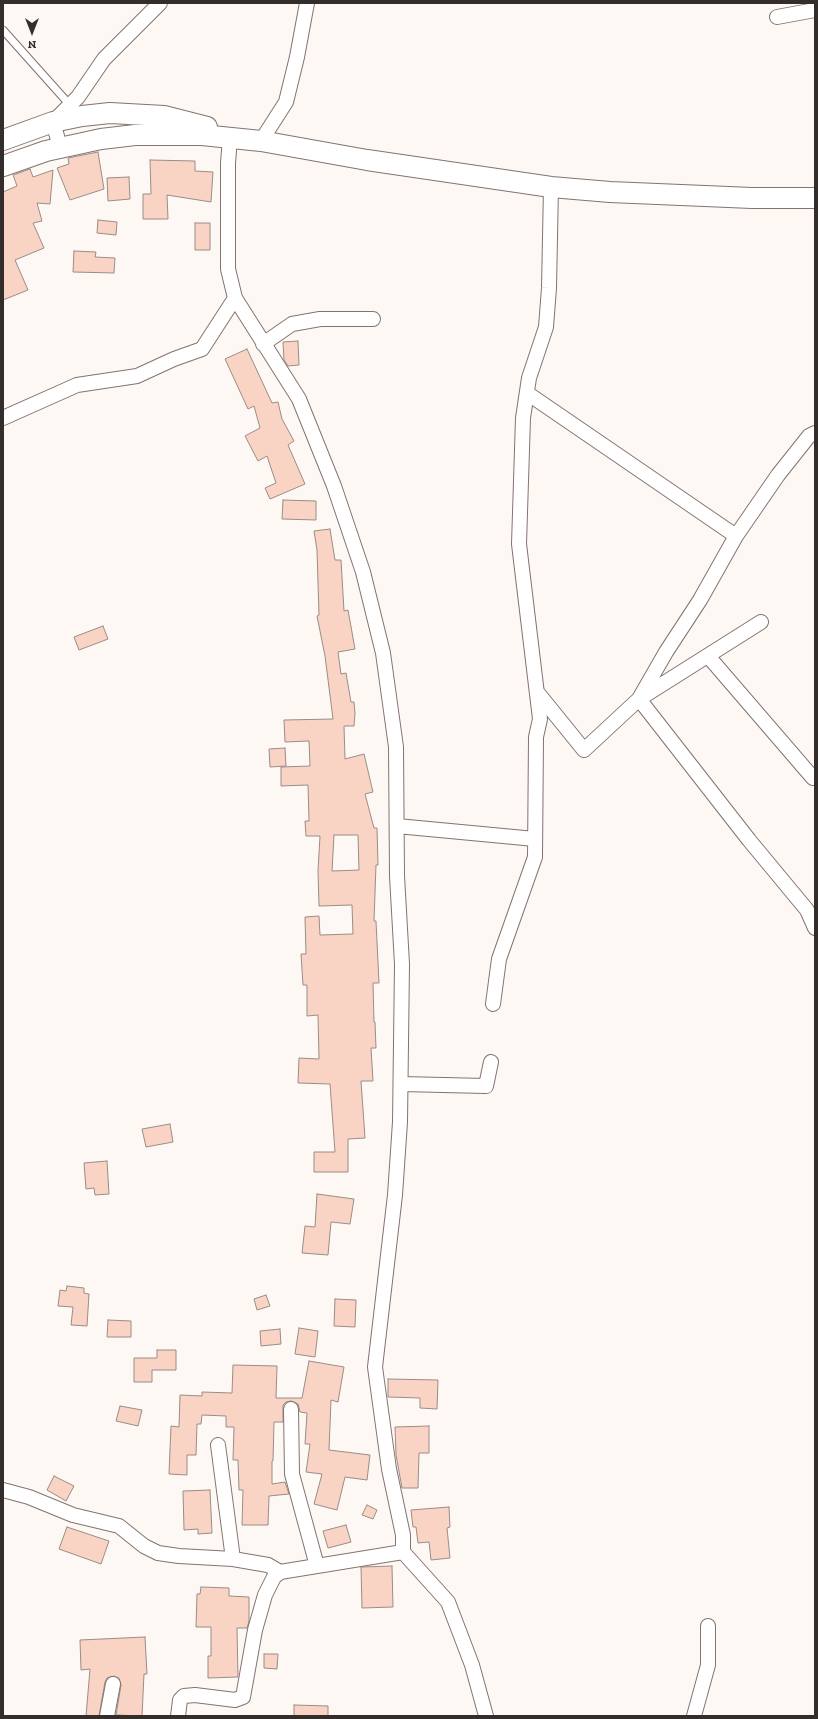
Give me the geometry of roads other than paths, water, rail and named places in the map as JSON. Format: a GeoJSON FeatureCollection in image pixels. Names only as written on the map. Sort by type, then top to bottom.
{"type":"FeatureCollection","features":[{"type":"Feature","properties":{"kind":"street"},"geometry":{"type":"LineString","coordinates":[[53,122],[78,97],[104,59],[160,3]]}},
{"type":"Feature","properties":{"kind":"street"},"geometry":{"type":"LineString","coordinates":[[261,141],[286,102],[297,57],[307,3]]}},
{"type":"Feature","properties":{"kind":"street"},"geometry":{"type":"LineString","coordinates":[[777,17],[815,10]]}},
{"type":"Feature","properties":{"kind":"street"},"geometry":{"type":"LineString","coordinates":[[3,140],[53,122],[82,116],[110,113],[137,113],[177,119],[261,141],[367,160],[551,186],[610,192],[752,198],[815,198]]}},
{"type":"Feature","properties":{"kind":"street"},"geometry":{"type":"LineString","coordinates":[[53,122],[60,147]]}},
{"type":"Feature","properties":{"kind":"street"},"geometry":{"type":"LineString","coordinates":[[3,166],[60,147],[101,139],[135,135],[202,135],[261,141]]}},
{"type":"Feature","properties":{"kind":"street"},"geometry":{"type":"LineString","coordinates":[[230,138],[228,164],[228,269],[235,298],[299,399],[334,486],[363,572],[383,653],[396,747],[398,876],[402,964],[401,1084],[395,1195],[375,1367],[389,1469],[402,1536],[403,1552],[448,1602],[472,1665],[486,1716]]}},
{"type":"Feature","properties":{"kind":"street"},"geometry":{"type":"LineString","coordinates":[[493,1004],[499,959],[535,857],[536,737],[540,719],[519,544],[523,418],[529,378],[546,327],[549,288],[551,186]]}},
{"type":"Feature","properties":{"kind":"street"},"geometry":{"type":"LineString","coordinates":[[3,418],[77,385],[137,376],[174,359],[202,349],[235,298]]}},
{"type":"Feature","properties":{"kind":"street"},"geometry":{"type":"LineString","coordinates":[[263,344],[292,324],[320,319],[373,319]]}},
{"type":"Feature","properties":{"kind":"street"},"geometry":{"type":"LineString","coordinates":[[527,393],[736,536]]}},
{"type":"Feature","properties":{"kind":"street"},"geometry":{"type":"LineString","coordinates":[[639,699],[666,652],[700,600],[736,536],[778,475],[809,436],[815,433]]}},
{"type":"Feature","properties":{"kind":"street"},"geometry":{"type":"LineString","coordinates":[[537,692],[584,750],[639,699],[761,622]]}},
{"type":"Feature","properties":{"kind":"street"},"geometry":{"type":"LineString","coordinates":[[708,656],[812,778]]}},
{"type":"Feature","properties":{"kind":"street"},"geometry":{"type":"LineString","coordinates":[[639,699],[749,840],[807,910],[815,928]]}},
{"type":"Feature","properties":{"kind":"street"},"geometry":{"type":"LineString","coordinates":[[397,826],[535,839]]}},
{"type":"Feature","properties":{"kind":"street"},"geometry":{"type":"LineString","coordinates":[[401,1084],[486,1086],[491,1062]]}},
{"type":"Feature","properties":{"kind":"street"},"geometry":{"type":"LineString","coordinates":[[291,1409],[292,1474],[317,1566]]}},
{"type":"Feature","properties":{"kind":"street"},"geometry":{"type":"LineString","coordinates":[[218,1445],[233,1559]]}},
{"type":"Feature","properties":{"kind":"street"},"geometry":{"type":"LineString","coordinates":[[3,1490],[29,1497],[73,1514],[120,1526],[144,1546],[158,1553],[179,1556],[233,1559],[268,1565],[280,1572]]}},
{"type":"Feature","properties":{"kind":"street"},"geometry":{"type":"LineString","coordinates":[[178,1716],[180,1700],[184,1696],[195,1695],[235,1700],[243,1697],[257,1623],[265,1595],[274,1577],[280,1572],[403,1552]]}},
{"type":"Feature","properties":{"kind":"street"},"geometry":{"type":"LineString","coordinates":[[694,1716],[708,1665],[708,1626]]}},
{"type":"Feature","properties":{"kind":"street"},"geometry":{"type":"LineString","coordinates":[[107,1716],[113,1684]]}},
{"type":"Feature","properties":{"kind":"lane"},"geometry":{"type":"LineString","coordinates":[[3,30],[70,105]]}}]}
